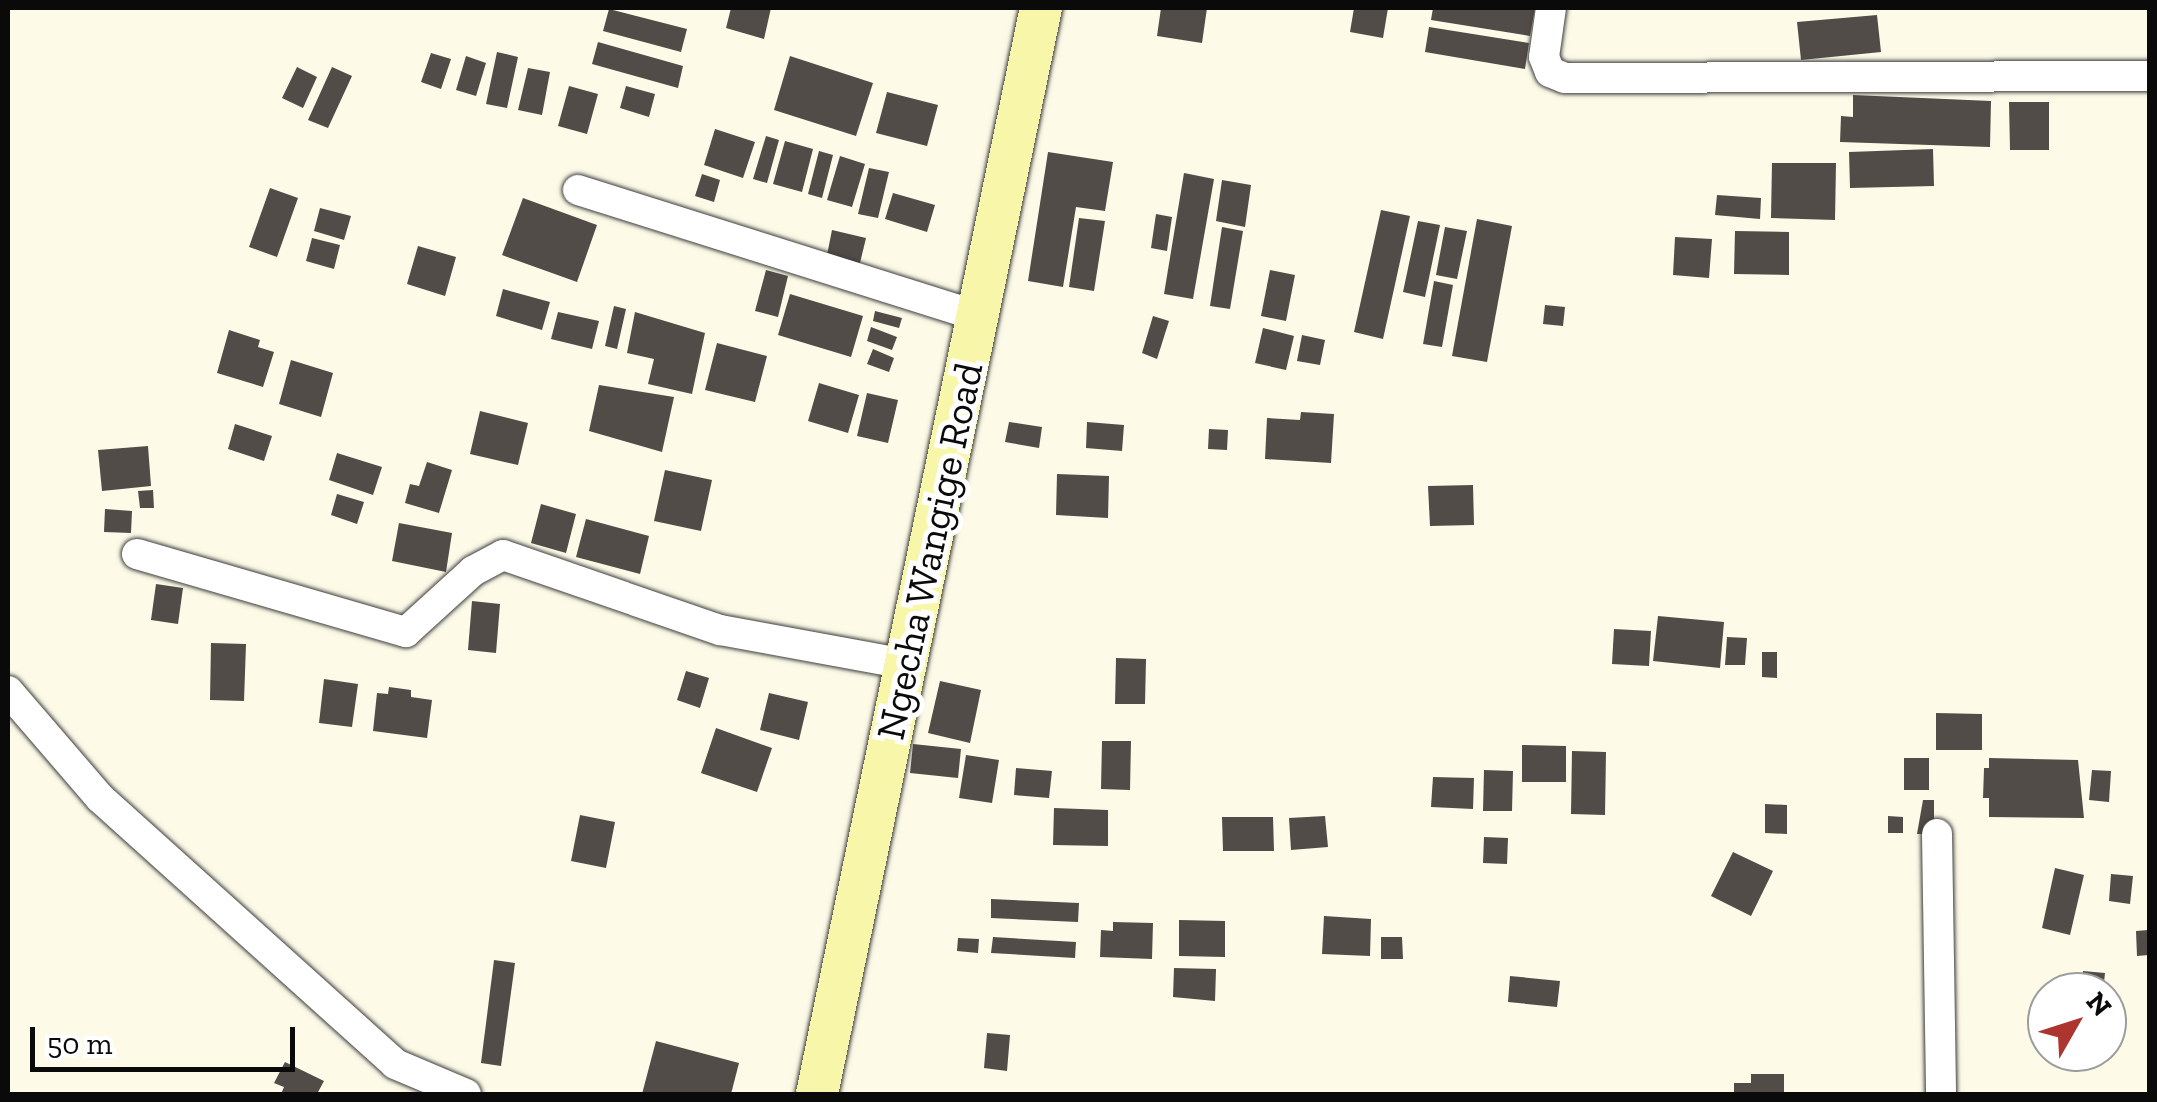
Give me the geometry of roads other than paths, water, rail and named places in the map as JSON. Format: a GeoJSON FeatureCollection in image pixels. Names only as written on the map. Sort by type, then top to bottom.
{"type":"FeatureCollection","features":[{"type":"Feature","properties":{"kind":"street","name":"Ngecha Wangige Road"},"geometry":{"type":"LineString","coordinates":[[817,1094],[1041,8]]}},
{"type":"Feature","properties":{"kind":"street"},"geometry":{"type":"LineString","coordinates":[[1551,8],[1544,57],[1550,72],[1565,78],[2150,76]]}},
{"type":"Feature","properties":{"kind":"street"},"geometry":{"type":"LineString","coordinates":[[578,190],[978,316]]}},
{"type":"Feature","properties":{"kind":"street"},"geometry":{"type":"LineString","coordinates":[[138,554],[406,632],[473,571],[503,554],[720,630],[906,664]]}},
{"type":"Feature","properties":{"kind":"street"},"geometry":{"type":"LineString","coordinates":[[8,691],[100,798],[394,1064],[466,1094]]}},
{"type":"Feature","properties":{"kind":"street"},"geometry":{"type":"LineString","coordinates":[[1936,834],[1941,1094]]}}]}
